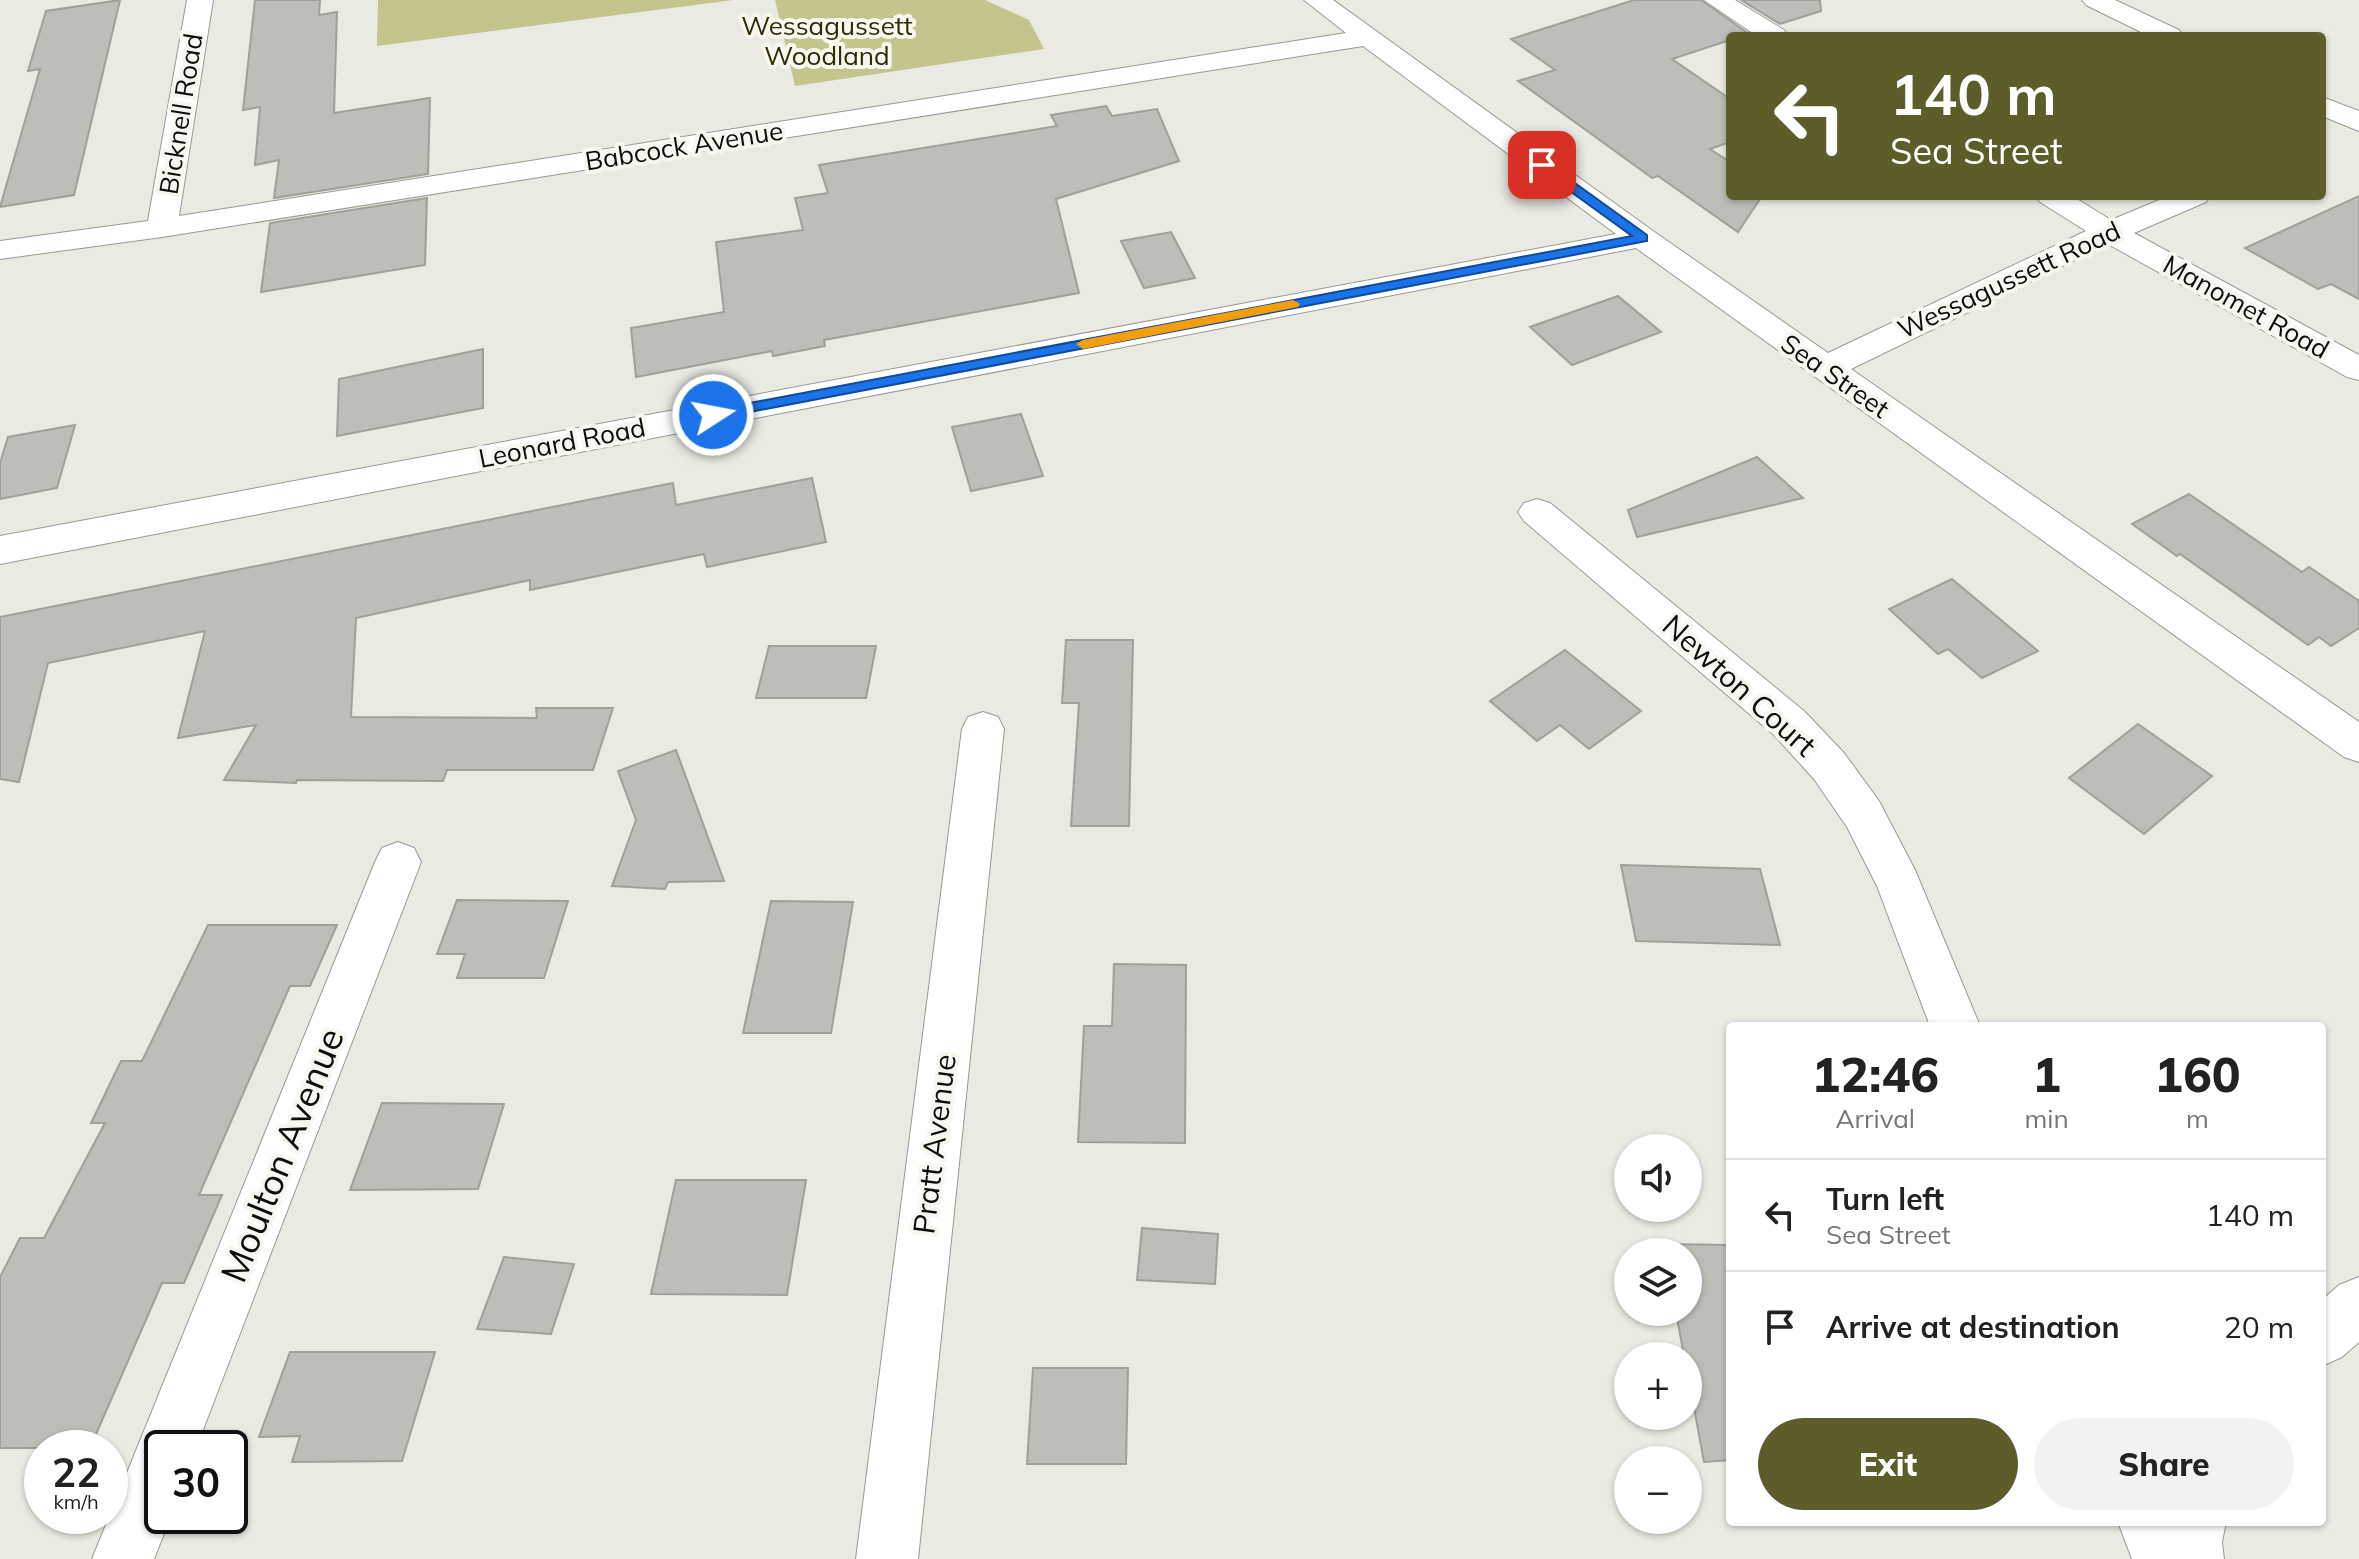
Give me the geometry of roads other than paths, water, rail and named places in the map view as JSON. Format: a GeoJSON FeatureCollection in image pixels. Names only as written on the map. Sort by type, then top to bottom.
{"type":"FeatureCollection","features":[{"type":"Feature","properties":{"kind":"street","name":"Bicknell Road"},"geometry":{"type":"LineString","coordinates":[[162,228],[200,0]]}},
{"type":"Feature","properties":{"kind":"street","name":"Sea Street"},"geometry":{"type":"LineString","coordinates":[[1317,0],[1642,238],[2359,745]]}},
{"type":"Feature","properties":{"kind":"street"},"geometry":{"type":"LineString","coordinates":[[1717,0],[1769,32]]}},
{"type":"Feature","properties":{"kind":"street"},"geometry":{"type":"LineString","coordinates":[[2095,0],[2162,32]]}},
{"type":"Feature","properties":{"kind":"street","name":"Babcock Avenue"},"geometry":{"type":"LineString","coordinates":[[0,250],[162,228],[1367,38]]}},
{"type":"Feature","properties":{"kind":"street"},"geometry":{"type":"LineString","coordinates":[[2326,107],[2359,122]]}},
{"type":"Feature","properties":{"kind":"street","name":"Manomet Road"},"geometry":{"type":"LineString","coordinates":[[2057,200],[2109,232],[2359,369]]}},
{"type":"Feature","properties":{"kind":"street","name":"Wessagussett Road"},"geometry":{"type":"LineString","coordinates":[[1825,368],[2109,232],[2185,200]]}},
{"type":"Feature","properties":{"kind":"street","name":"Leonard Road"},"geometry":{"type":"LineString","coordinates":[[0,550],[1642,238]]}},
{"type":"Feature","properties":{"kind":"street","name":"Newton Court"},"geometry":{"type":"LineString","coordinates":[[1537,512],[1789,723],[1829,766],[1863,814],[1899,884],[1953,1022]]}},
{"type":"Feature","properties":{"kind":"street","name":"Pratt Avenue"},"geometry":{"type":"LineString","coordinates":[[887,1559],[983,729]]}},
{"type":"Feature","properties":{"kind":"street","name":"Moulton Avenue"},"geometry":{"type":"LineString","coordinates":[[173,1430],[398,862]]}},
{"type":"Feature","properties":{"kind":"street"},"geometry":{"type":"LineString","coordinates":[[2326,1334],[2359,1305]]}},
{"type":"Feature","properties":{"kind":"street"},"geometry":{"type":"LineString","coordinates":[[123,1559],[144,1505]]}},
{"type":"Feature","properties":{"kind":"street"},"geometry":{"type":"LineString","coordinates":[[2151,1526],[2163,1559]]}},
{"type":"Feature","properties":{"kind":"street"},"geometry":{"type":"LineString","coordinates":[[2193,1559],[2191,1542],[2194,1526]]}},
{"type":"Feature","properties":{"kind":"park label","name":"Wessagussett Woodland"},"geometry":{"type":"Point","coordinates":[827,41]}}]}
